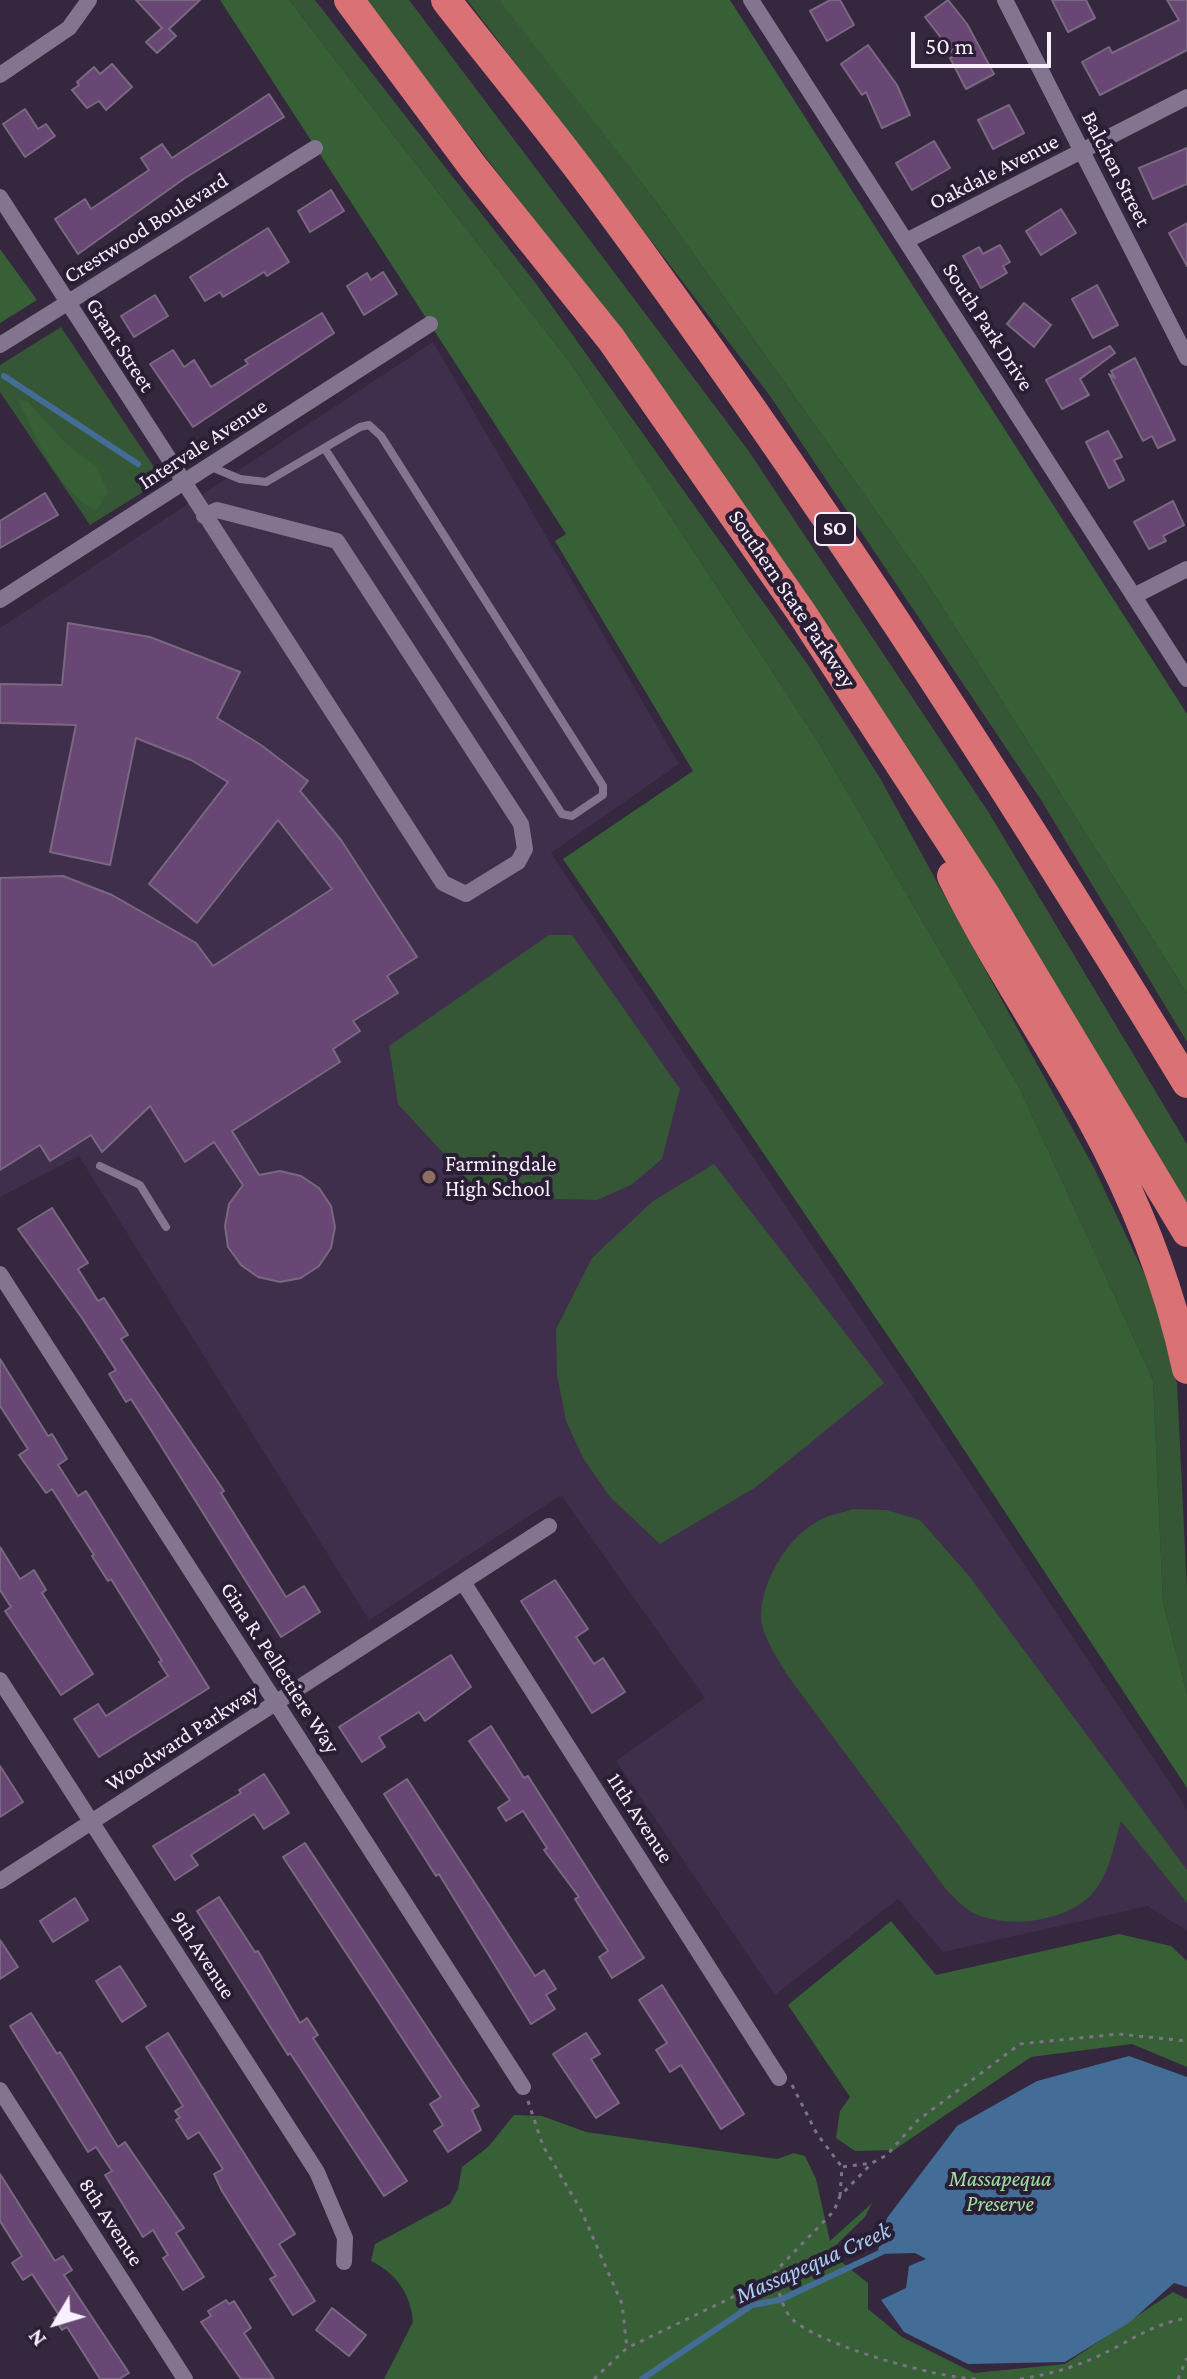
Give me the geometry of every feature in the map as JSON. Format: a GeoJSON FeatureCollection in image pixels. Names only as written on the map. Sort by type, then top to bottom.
{"type":"FeatureCollection","features":[{"type":"Feature","properties":{"kind":"highway","name":"Southern State Parkway"},"geometry":{"type":"LineString","coordinates":[[349,0],[473,167],[611,339],[712,480],[889,744],[1187,1232]]}},
{"type":"Feature","properties":{"kind":"highway","name":"SO"},"geometry":{"type":"LineString","coordinates":[[446,0],[598,194],[796,472],[985,755],[1187,1083]]}},
{"type":"Feature","properties":{"kind":"highway"},"geometry":{"type":"LineString","coordinates":[[889,744],[985,943],[1088,1114],[1136,1207],[1169,1300],[1187,1369]]}},
{"type":"Feature","properties":{"kind":"street"},"geometry":{"type":"LineString","coordinates":[[0,75],[69,28],[89,0]]}},
{"type":"Feature","properties":{"kind":"street","name":"South Park Drive"},"geometry":{"type":"LineString","coordinates":[[751,0],[1187,679]]}},
{"type":"Feature","properties":{"kind":"street","name":"Balchen Street"},"geometry":{"type":"LineString","coordinates":[[1005,0],[1187,358]]}},
{"type":"Feature","properties":{"kind":"street","name":"Oakdale Avenue"},"geometry":{"type":"LineString","coordinates":[[906,241],[1187,97]]}},
{"type":"Feature","properties":{"kind":"street","name":"Crestwood Boulevard"},"geometry":{"type":"LineString","coordinates":[[0,345],[315,148]]}},
{"type":"Feature","properties":{"kind":"street","name":"Grant Street"},"geometry":{"type":"LineString","coordinates":[[0,197],[204,516],[443,883],[466,894],[518,862],[525,849],[521,824],[337,541],[217,510],[204,516]]}},
{"type":"Feature","properties":{"kind":"street","name":"Intervale Avenue"},"geometry":{"type":"LineString","coordinates":[[0,600],[430,324]]}},
{"type":"Feature","properties":{"kind":"street"},"geometry":{"type":"LineString","coordinates":[[1134,596],[1187,569]]}},
{"type":"Feature","properties":{"kind":"street","name":"Gina R. Pellettiere Way"},"geometry":{"type":"LineString","coordinates":[[0,1274],[523,2087]]}},
{"type":"Feature","properties":{"kind":"street","name":"Woodward Parkway"},"geometry":{"type":"LineString","coordinates":[[0,1881],[549,1526]]}},
{"type":"Feature","properties":{"kind":"street","name":"11th Avenue"},"geometry":{"type":"LineString","coordinates":[[463,1582],[779,2078]]}},
{"type":"Feature","properties":{"kind":"street","name":"9th Avenue"},"geometry":{"type":"LineString","coordinates":[[0,1680],[317,2172],[341,2226],[344,2262]]}},
{"type":"Feature","properties":{"kind":"street","name":"8th Avenue"},"geometry":{"type":"LineString","coordinates":[[0,2090],[185,2379]]}},
{"type":"Feature","properties":{"kind":"lane"},"geometry":{"type":"LineString","coordinates":[[209,466],[240,479],[266,482],[360,427],[369,425],[381,436],[603,786],[603,795],[572,816],[562,814],[325,449]]}},
{"type":"Feature","properties":{"kind":"lane"},"geometry":{"type":"LineString","coordinates":[[100,1166],[140,1185],[166,1227]]}},
{"type":"Feature","properties":{"kind":"path"},"geometry":{"type":"LineString","coordinates":[[840,2196],[872,2163],[887,2155],[917,2121],[1020,2044],[1118,2034],[1187,2041]]}},
{"type":"Feature","properties":{"kind":"path"},"geometry":{"type":"LineString","coordinates":[[594,2379],[627,2348],[684,2323],[773,2274],[834,2211],[840,2196],[842,2167],[817,2134],[794,2086],[779,2078]]}},
{"type":"Feature","properties":{"kind":"path"},"geometry":{"type":"LineString","coordinates":[[523,2087],[543,2146],[581,2210],[622,2304],[627,2348]]}},
{"type":"Feature","properties":{"kind":"path"},"geometry":{"type":"LineString","coordinates":[[842,2167],[872,2163]]}},
{"type":"Feature","properties":{"kind":"path"},"geometry":{"type":"LineString","coordinates":[[773,2274],[790,2319],[849,2348],[935,2375],[977,2379]]}},
{"type":"Feature","properties":{"kind":"path"},"geometry":{"type":"LineString","coordinates":[[1020,2379],[1058,2373],[1130,2340],[1157,2323],[1187,2318]]}},
{"type":"Feature","properties":{"kind":"path"},"geometry":{"type":"LineString","coordinates":[[1178,2379],[1187,2358]]}},
{"type":"Feature","properties":{"kind":"shaded area","name":"Farmingdale High School"},"geometry":{"type":"Polygon","coordinates":[[[433,342],[679,764],[551,853],[1183,1803],[1187,1810],[1187,1931],[1148,1906],[943,1952],[898,1899],[775,1995],[616,1761],[705,1698],[561,1495],[369,1620],[79,1156],[0,1197],[0,628],[433,342]]]}},
{"type":"Feature","properties":{"kind":"green space"},"geometry":{"type":"Polygon","coordinates":[[[220,0],[289,0],[571,364],[817,740],[1020,1089],[1153,1380],[1163,1602],[1187,1694],[1187,1788],[922,1386],[563,859],[693,771],[555,541],[566,534],[220,0]]]}},
{"type":"Feature","properties":{"kind":"green space"},"geometry":{"type":"Polygon","coordinates":[[[289,0],[315,0],[537,285],[808,665],[880,778],[1094,1168],[1152,1290],[1177,1383],[1187,1590],[1187,1694],[1163,1602],[1153,1380],[1020,1089],[817,740],[571,364],[289,0]]]}},
{"type":"Feature","properties":{"kind":"green space"},"geometry":{"type":"Polygon","coordinates":[[[365,0],[409,0],[748,450],[989,813],[1187,1144],[1187,1216],[587,289],[365,0]]]}},
{"type":"Feature","properties":{"kind":"green space"},"geometry":{"type":"Polygon","coordinates":[[[467,0],[499,0],[506,8],[658,204],[929,586],[1187,993],[1187,1042],[1041,800],[770,396],[467,0]]]}},
{"type":"Feature","properties":{"kind":"green space"},"geometry":{"type":"Polygon","coordinates":[[[499,0],[730,0],[1187,714],[1187,993],[929,586],[658,204],[499,0]]]}},
{"type":"Feature","properties":{"kind":"green space"},"geometry":{"type":"Polygon","coordinates":[[[0,249],[37,300],[0,323],[0,249]]]}},
{"type":"Feature","properties":{"kind":"green space"},"geometry":{"type":"Polygon","coordinates":[[[61,327],[160,476],[156,476],[156,484],[90,525],[0,392],[0,365],[61,327]]]}},
{"type":"Feature","properties":{"kind":"green space"},"geometry":{"type":"Polygon","coordinates":[[[18,399],[28,402],[66,444],[96,466],[108,492],[96,511],[82,502],[59,477],[18,399]]]}},
{"type":"Feature","properties":{"kind":"green space"},"geometry":{"type":"Polygon","coordinates":[[[549,935],[572,935],[680,1089],[662,1159],[631,1185],[597,1200],[515,1198],[468,1180],[398,1104],[389,1046],[549,935]]]}},
{"type":"Feature","properties":{"kind":"green space"},"geometry":{"type":"Polygon","coordinates":[[[714,1164],[884,1383],[756,1487],[660,1544],[610,1497],[583,1458],[566,1421],[557,1374],[556,1329],[592,1258],[653,1201],[714,1164]]]}},
{"type":"Feature","properties":{"kind":"green space"},"geometry":{"type":"Polygon","coordinates":[[[853,1509],[887,1510],[920,1520],[969,1576],[1187,1870],[1187,1903],[1121,1821],[1107,1869],[1097,1887],[1091,1895],[1066,1912],[1034,1920],[1002,1921],[969,1911],[945,1888],[788,1676],[770,1646],[761,1622],[766,1587],[787,1549],[818,1521],[853,1509]]]}},
{"type":"Feature","properties":{"kind":"green space"},"geometry":{"type":"Polygon","coordinates":[[[891,1921],[936,1975],[1119,1934],[1171,1946],[1187,1961],[1187,2067],[1132,2044],[1031,2057],[894,2150],[855,2151],[836,2138],[840,2111],[850,2097],[788,2005],[891,1921]]]}},
{"type":"Feature","properties":{"kind":"green space"},"geometry":{"type":"Polygon","coordinates":[[[514,2115],[542,2116],[586,2132],[777,2159],[794,2153],[805,2156],[816,2179],[830,2241],[872,2203],[865,2217],[829,2252],[868,2283],[868,2309],[902,2337],[974,2373],[1065,2364],[1173,2292],[1187,2299],[1187,2379],[384,2379],[413,2322],[409,2302],[401,2286],[388,2272],[371,2261],[375,2244],[450,2204],[458,2189],[462,2167],[488,2147],[514,2115]]]}},
{"type":"Feature","properties":{"kind":"water"},"geometry":{"type":"Polygon","coordinates":[[[1129,2056],[1187,2077],[1187,2287],[1174,2283],[1130,2322],[1065,2362],[968,2364],[904,2332],[881,2300],[906,2288],[909,2266],[926,2259],[915,2253],[877,2254],[887,2218],[957,2126],[1037,2081],[1129,2056]]]}},
{"type":"Feature","properties":{"kind":"building"},"geometry":{"type":"Polygon","coordinates":[[[136,0],[200,0],[169,29],[176,36],[157,53],[146,42],[162,28],[136,0]]]}},
{"type":"Feature","properties":{"kind":"building"},"geometry":{"type":"Polygon","coordinates":[[[830,0],[840,0],[854,25],[827,41],[810,11],[830,0]]]}},
{"type":"Feature","properties":{"kind":"building"},"geometry":{"type":"Polygon","coordinates":[[[948,0],[967,24],[994,74],[966,89],[950,58],[955,56],[925,17],[948,0]]]}},
{"type":"Feature","properties":{"kind":"building"},"geometry":{"type":"Polygon","coordinates":[[[1052,0],[1086,0],[1095,18],[1068,32],[1052,0]]]}},
{"type":"Feature","properties":{"kind":"building"},"geometry":{"type":"Polygon","coordinates":[[[1167,0],[1187,0],[1187,50],[1100,95],[1082,62],[1109,47],[1112,53],[1179,20],[1167,0]]]}},
{"type":"Feature","properties":{"kind":"building"},"geometry":{"type":"Polygon","coordinates":[[[868,45],[897,85],[910,115],[882,128],[866,92],[862,95],[841,64],[868,45]]]}},
{"type":"Feature","properties":{"kind":"building"},"geometry":{"type":"Polygon","coordinates":[[[112,64],[132,87],[106,110],[99,101],[87,108],[72,90],[94,67],[100,74],[112,64]]]}},
{"type":"Feature","properties":{"kind":"building"},"geometry":{"type":"Polygon","coordinates":[[[269,94],[284,117],[185,178],[78,254],[55,219],[85,199],[91,209],[149,170],[141,158],[162,144],[172,158],[269,94]]]}},
{"type":"Feature","properties":{"kind":"building"},"geometry":{"type":"Polygon","coordinates":[[[1009,105],[1024,133],[993,149],[978,120],[1009,105]]]}},
{"type":"Feature","properties":{"kind":"building"},"geometry":{"type":"Polygon","coordinates":[[[25,109],[38,129],[46,124],[55,136],[25,157],[3,124],[25,109]]]}},
{"type":"Feature","properties":{"kind":"building"},"geometry":{"type":"Polygon","coordinates":[[[934,141],[950,168],[912,190],[896,163],[934,141]]]}},
{"type":"Feature","properties":{"kind":"building"},"geometry":{"type":"Polygon","coordinates":[[[1187,148],[1187,184],[1153,199],[1139,168],[1187,148]]]}},
{"type":"Feature","properties":{"kind":"building"},"geometry":{"type":"Polygon","coordinates":[[[331,190],[344,211],[310,232],[298,211],[331,190]]]}},
{"type":"Feature","properties":{"kind":"building"},"geometry":{"type":"Polygon","coordinates":[[[1061,209],[1076,233],[1041,255],[1026,231],[1061,209]]]}},
{"type":"Feature","properties":{"kind":"building"},"geometry":{"type":"Polygon","coordinates":[[[1187,223],[1187,266],[1169,233],[1187,223]]]}},
{"type":"Feature","properties":{"kind":"building"},"geometry":{"type":"Polygon","coordinates":[[[268,228],[289,262],[267,276],[264,272],[223,297],[220,292],[205,301],[190,277],[268,228]]]}},
{"type":"Feature","properties":{"kind":"building"},"geometry":{"type":"Polygon","coordinates":[[[1000,245],[1010,262],[1003,266],[1007,273],[981,288],[963,256],[979,247],[983,254],[1000,245]]]}},
{"type":"Feature","properties":{"kind":"building"},"geometry":{"type":"Polygon","coordinates":[[[383,272],[397,294],[364,315],[347,286],[367,273],[371,280],[383,272]]]}},
{"type":"Feature","properties":{"kind":"building"},"geometry":{"type":"Polygon","coordinates":[[[1097,285],[1118,325],[1093,338],[1072,299],[1097,285]]]}},
{"type":"Feature","properties":{"kind":"building"},"geometry":{"type":"Polygon","coordinates":[[[155,295],[168,316],[134,337],[121,316],[155,295]]]}},
{"type":"Feature","properties":{"kind":"building"},"geometry":{"type":"Polygon","coordinates":[[[1024,303],[1051,325],[1034,347],[1007,324],[1024,303]]]}},
{"type":"Feature","properties":{"kind":"building"},"geometry":{"type":"Polygon","coordinates":[[[322,313],[334,333],[193,427],[150,364],[173,350],[184,367],[194,360],[211,387],[248,364],[245,360],[322,313]]]}},
{"type":"Feature","properties":{"kind":"building"},"geometry":{"type":"Polygon","coordinates":[[[1110,346],[1115,353],[1080,379],[1089,395],[1062,409],[1046,380],[1110,346]]]}},
{"type":"Feature","properties":{"kind":"building"},"geometry":{"type":"Polygon","coordinates":[[[1135,358],[1175,440],[1158,448],[1152,436],[1143,441],[1109,374],[1115,378],[1111,371],[1135,358]]]}},
{"type":"Feature","properties":{"kind":"building"},"geometry":{"type":"Polygon","coordinates":[[[1108,431],[1122,457],[1114,460],[1124,480],[1109,488],[1086,442],[1108,431]]]}},
{"type":"Feature","properties":{"kind":"building"},"geometry":{"type":"Polygon","coordinates":[[[45,493],[58,515],[0,548],[0,521],[45,493]]]}},
{"type":"Feature","properties":{"kind":"building"},"geometry":{"type":"Polygon","coordinates":[[[1173,501],[1184,525],[1163,536],[1166,541],[1149,549],[1134,522],[1173,501]]]}},
{"type":"Feature","properties":{"kind":"building"},"geometry":{"type":"Polygon","coordinates":[[[68,623],[150,637],[240,672],[217,718],[261,745],[308,781],[300,791],[341,840],[417,957],[387,976],[398,993],[353,1021],[360,1031],[333,1049],[340,1062],[232,1131],[259,1175],[280,1171],[301,1176],[319,1188],[331,1206],[335,1227],[331,1248],[319,1266],[301,1278],[280,1282],[258,1277],[241,1265],[228,1247],[225,1226],[229,1204],[243,1185],[214,1142],[185,1162],[150,1106],[102,1152],[91,1135],[50,1161],[40,1145],[0,1170],[0,878],[63,876],[112,895],[196,943],[213,966],[332,889],[278,820],[197,923],[149,884],[228,782],[191,760],[136,738],[110,865],[50,852],[76,725],[0,723],[0,684],[62,685],[68,623]]]}},
{"type":"Feature","properties":{"kind":"building"},"geometry":{"type":"Polygon","coordinates":[[[52,1208],[88,1263],[78,1269],[98,1301],[104,1298],[128,1335],[121,1339],[224,1491],[221,1493],[286,1597],[304,1586],[320,1612],[281,1637],[131,1399],[126,1402],[109,1374],[116,1370],[18,1229],[52,1208]]]}},
{"type":"Feature","properties":{"kind":"building"},"geometry":{"type":"Polygon","coordinates":[[[0,1359],[48,1436],[52,1434],[67,1459],[58,1465],[78,1496],[86,1491],[209,1688],[99,1757],[74,1719],[98,1704],[106,1716],[168,1676],[159,1662],[162,1661],[111,1579],[108,1581],[92,1556],[52,1489],[46,1493],[19,1455],[28,1449],[0,1406],[0,1359]]]}},
{"type":"Feature","properties":{"kind":"building"},"geometry":{"type":"Polygon","coordinates":[[[0,1547],[20,1579],[34,1570],[46,1590],[42,1593],[93,1674],[61,1695],[5,1611],[11,1607],[0,1590],[0,1547]]]}},
{"type":"Feature","properties":{"kind":"building"},"geometry":{"type":"Polygon","coordinates":[[[555,1580],[588,1629],[576,1637],[594,1664],[603,1658],[625,1692],[592,1713],[521,1601],[555,1580]]]}},
{"type":"Feature","properties":{"kind":"building"},"geometry":{"type":"Polygon","coordinates":[[[451,1655],[471,1687],[425,1721],[419,1712],[379,1737],[385,1747],[362,1762],[339,1727],[451,1655]]]}},
{"type":"Feature","properties":{"kind":"building"},"geometry":{"type":"Polygon","coordinates":[[[491,1726],[524,1778],[528,1776],[644,1958],[612,1978],[599,1957],[608,1951],[575,1899],[579,1897],[544,1850],[547,1848],[523,1811],[506,1821],[498,1808],[510,1800],[469,1741],[491,1726]]]}},
{"type":"Feature","properties":{"kind":"building"},"geometry":{"type":"Polygon","coordinates":[[[0,1766],[23,1802],[0,1817],[0,1766]]]}},
{"type":"Feature","properties":{"kind":"building"},"geometry":{"type":"Polygon","coordinates":[[[264,1774],[289,1813],[264,1829],[254,1814],[191,1855],[198,1865],[175,1880],[153,1846],[241,1793],[239,1790],[264,1774]]]}},
{"type":"Feature","properties":{"kind":"building"},"geometry":{"type":"Polygon","coordinates":[[[407,1779],[535,1976],[544,1970],[556,1989],[546,1995],[555,2009],[531,2024],[439,1874],[436,1876],[384,1794],[407,1779]]]}},
{"type":"Feature","properties":{"kind":"building"},"geometry":{"type":"Polygon","coordinates":[[[305,1843],[479,2106],[472,2110],[481,2130],[448,2152],[434,2131],[443,2125],[430,2104],[441,2097],[283,1857],[305,1843]]]}},
{"type":"Feature","properties":{"kind":"building"},"geometry":{"type":"Polygon","coordinates":[[[219,1897],[255,1952],[258,1951],[300,2023],[307,2018],[318,2035],[313,2038],[407,2181],[384,2196],[290,2053],[288,2055],[197,1911],[219,1897]]]}},
{"type":"Feature","properties":{"kind":"building"},"geometry":{"type":"Polygon","coordinates":[[[75,1898],[88,1920],[53,1942],[40,1921],[75,1898]]]}},
{"type":"Feature","properties":{"kind":"building"},"geometry":{"type":"Polygon","coordinates":[[[0,1940],[18,1967],[0,1979],[0,1940]]]}},
{"type":"Feature","properties":{"kind":"building"},"geometry":{"type":"Polygon","coordinates":[[[120,1966],[146,2006],[122,2022],[96,1981],[120,1966]]]}},
{"type":"Feature","properties":{"kind":"building"},"geometry":{"type":"Polygon","coordinates":[[[662,1985],[744,2114],[721,2129],[681,2065],[670,2072],[656,2050],[667,2043],[639,2000],[662,1985]]]}},
{"type":"Feature","properties":{"kind":"building"},"geometry":{"type":"Polygon","coordinates":[[[31,2013],[57,2054],[60,2052],[118,2147],[125,2142],[184,2228],[176,2233],[204,2277],[183,2290],[163,2258],[168,2255],[153,2230],[143,2237],[105,2175],[112,2171],[96,2147],[88,2152],[10,2026],[31,2013]]]}},
{"type":"Feature","properties":{"kind":"building"},"geometry":{"type":"Polygon","coordinates":[[[168,2033],[295,2234],[279,2244],[315,2301],[293,2315],[270,2279],[276,2276],[222,2191],[214,2174],[223,2169],[199,2132],[188,2139],[176,2120],[180,2117],[175,2111],[183,2106],[146,2047],[168,2033]]]}},
{"type":"Feature","properties":{"kind":"building"},"geometry":{"type":"Polygon","coordinates":[[[586,2033],[600,2054],[591,2059],[619,2103],[596,2118],[553,2054],[586,2033]]]}},
{"type":"Feature","properties":{"kind":"building"},"geometry":{"type":"Polygon","coordinates":[[[0,2174],[55,2261],[63,2256],[72,2270],[64,2275],[129,2373],[119,2379],[100,2379],[67,2327],[62,2330],[54,2318],[59,2315],[32,2274],[23,2280],[12,2263],[22,2256],[0,2221],[0,2174]]]}},
{"type":"Feature","properties":{"kind":"building"},"geometry":{"type":"Polygon","coordinates":[[[226,2300],[229,2304],[234,2301],[251,2328],[244,2333],[274,2379],[241,2379],[201,2322],[211,2316],[208,2311],[226,2300]]]}},
{"type":"Feature","properties":{"kind":"building"},"geometry":{"type":"Polygon","coordinates":[[[332,2308],[366,2335],[349,2356],[316,2330],[332,2308]]]}},
{"type":"Feature","properties":{"kind":"waterway"},"geometry":{"type":"LineString","coordinates":[[4,376],[138,464]]}},
{"type":"Feature","properties":{"kind":"waterway","name":"Massapequa Creek"},"geometry":{"type":"LineString","coordinates":[[642,2379],[752,2305],[780,2300],[884,2251]]}},
{"type":"Feature","properties":{"kind":"place","name":"Farmingdale High School"},"geometry":{"type":"Point","coordinates":[429,1177]}},
{"type":"Feature","properties":{"kind":"park label","name":"Massapequa Preserve"},"geometry":{"type":"Point","coordinates":[1000,2192]}}]}
